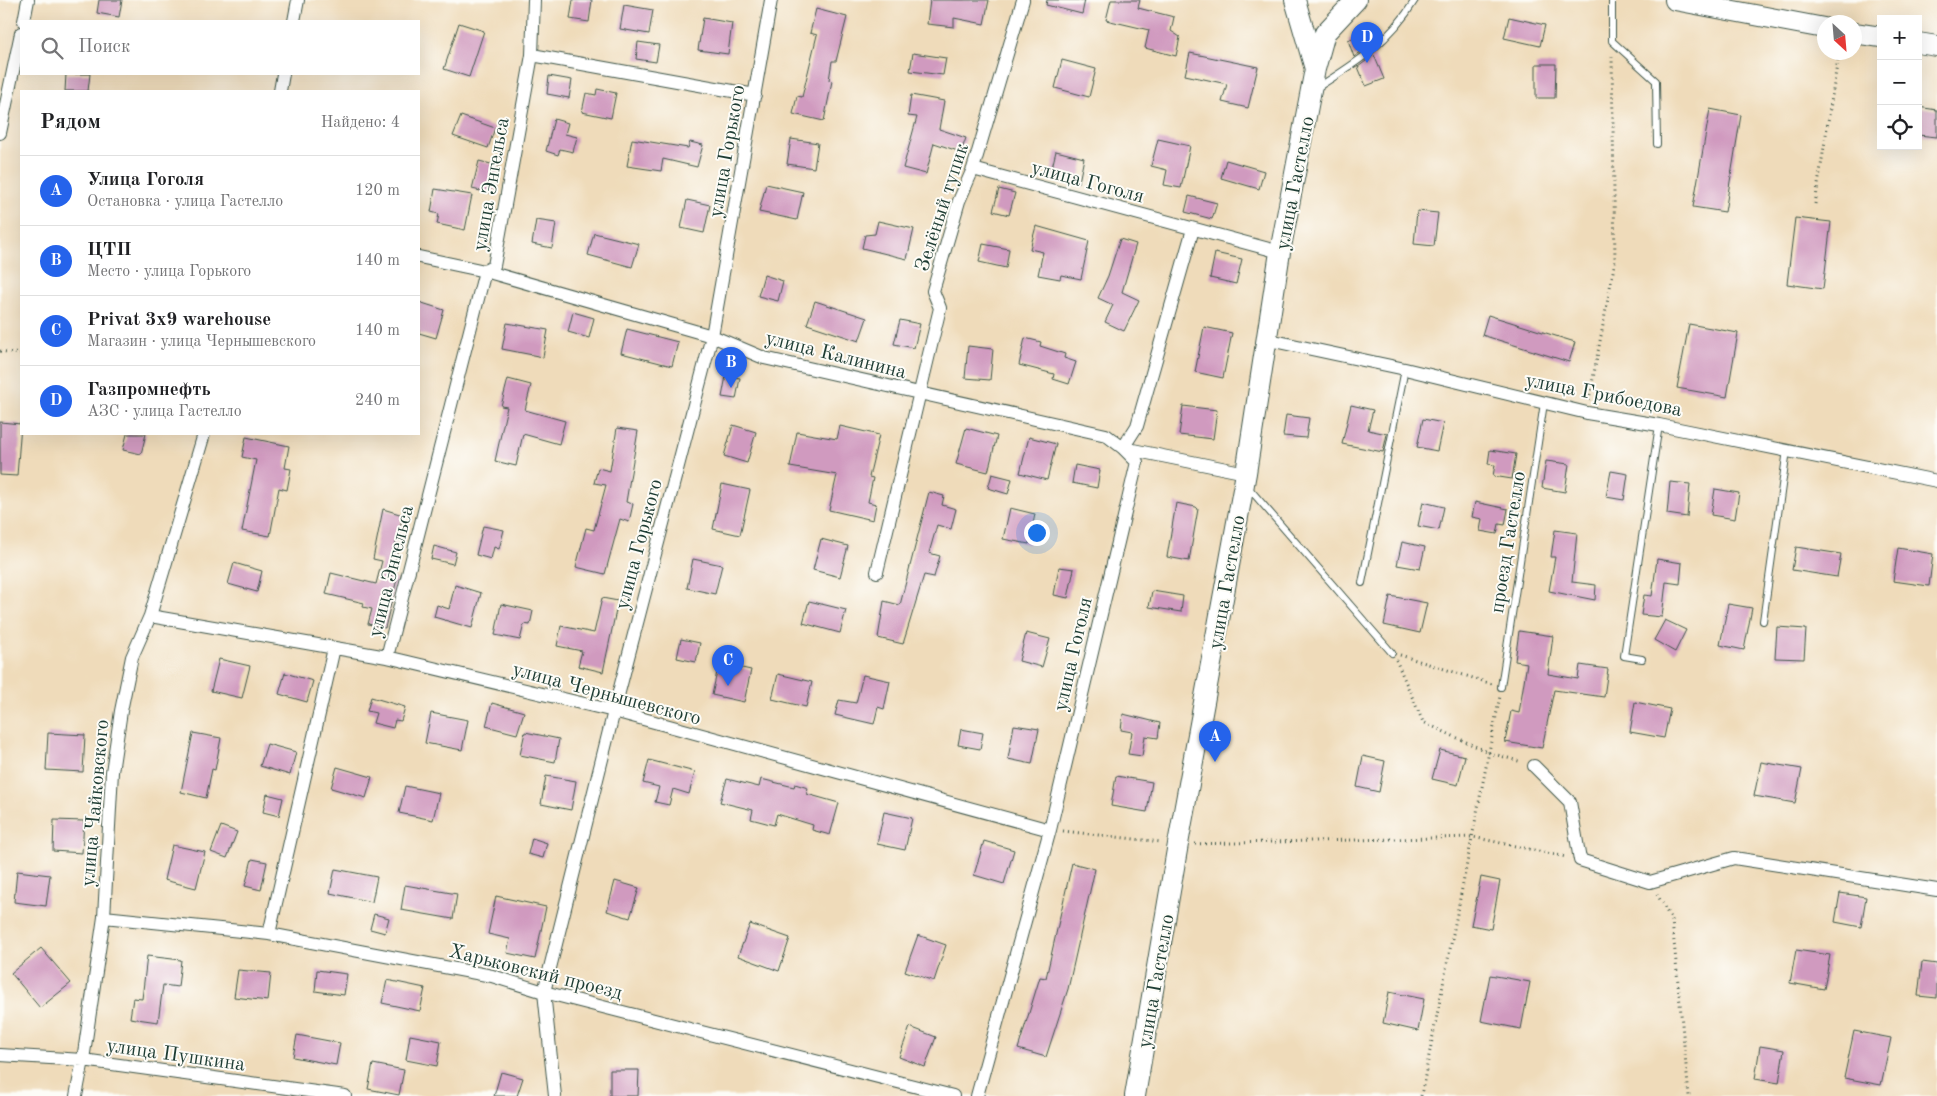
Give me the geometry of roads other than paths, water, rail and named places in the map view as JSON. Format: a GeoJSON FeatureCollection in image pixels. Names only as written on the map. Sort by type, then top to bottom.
{"type":"FeatureCollection","features":[{"type":"Feature","properties":{"kind":"main road","name":"улица Гастелло"},"geometry":{"type":"LineString","coordinates":[[1295,0],[1315,69]]}},
{"type":"Feature","properties":{"kind":"main road","name":"улица Гастелло"},"geometry":{"type":"LineString","coordinates":[[1135,1096],[1178,844],[1245,478],[1265,339],[1280,252],[1315,69],[1325,33],[1356,0]]}},
{"type":"Feature","properties":{"kind":"main road"},"geometry":{"type":"LineString","coordinates":[[1675,0],[1817,27]]}},
{"type":"Feature","properties":{"kind":"main road"},"geometry":{"type":"LineString","coordinates":[[1862,34],[1877,36]]}},
{"type":"Feature","properties":{"kind":"main road"},"geometry":{"type":"LineString","coordinates":[[1922,44],[1937,46]]}},
{"type":"Feature","properties":{"kind":"street"},"geometry":{"type":"LineString","coordinates":[[24,20],[28,0]]}},
{"type":"Feature","properties":{"kind":"street"},"geometry":{"type":"LineString","coordinates":[[294,20],[298,0]]}},
{"type":"Feature","properties":{"kind":"street","name":"улица Энгельса"},"geometry":{"type":"LineString","coordinates":[[387,657],[485,271],[494,266],[532,55],[534,0]]}},
{"type":"Feature","properties":{"kind":"street","name":"улица Горького"},"geometry":{"type":"LineString","coordinates":[[555,1096],[544,992],[614,711],[712,336],[771,0]]}},
{"type":"Feature","properties":{"kind":"street","name":"Зелёный тупик"},"geometry":{"type":"LineString","coordinates":[[876,572],[940,308],[933,291],[959,201],[973,169],[1023,0]]}},
{"type":"Feature","properties":{"kind":"street"},"geometry":{"type":"LineString","coordinates":[[0,133],[20,38]]}},
{"type":"Feature","properties":{"kind":"street"},"geometry":{"type":"LineString","coordinates":[[532,55],[755,95]]}},
{"type":"Feature","properties":{"kind":"street"},"geometry":{"type":"LineString","coordinates":[[280,90],[283,75]]}},
{"type":"Feature","properties":{"kind":"street","name":"улица Гоголя"},"geometry":{"type":"LineString","coordinates":[[973,169],[1280,252]]}},
{"type":"Feature","properties":{"kind":"street"},"geometry":{"type":"LineString","coordinates":[[1123,448],[1137,426],[1193,229]]}},
{"type":"Feature","properties":{"kind":"street","name":"улица Калинина"},"geometry":{"type":"LineString","coordinates":[[420,257],[485,271],[712,336],[764,358],[1106,436],[1123,448],[1245,478]]}},
{"type":"Feature","properties":{"kind":"street","name":"улица Грибоедова"},"geometry":{"type":"LineString","coordinates":[[1265,339],[1405,369],[1587,413],[1659,425],[1937,481]]}},
{"type":"Feature","properties":{"kind":"street","name":"улица Чайковского"},"geometry":{"type":"LineString","coordinates":[[76,1096],[104,917],[112,772],[121,711],[132,657],[150,616],[204,435]]}},
{"type":"Feature","properties":{"kind":"street","name":"улица Гоголя"},"geometry":{"type":"LineString","coordinates":[[977,1096],[1050,830],[1136,462],[1123,448]]}},
{"type":"Feature","properties":{"kind":"street","name":"улица Чернышевского"},"geometry":{"type":"LineString","coordinates":[[150,616],[387,657],[614,711],[1050,830]]}},
{"type":"Feature","properties":{"kind":"street"},"geometry":{"type":"LineString","coordinates":[[269,934],[334,648]]}},
{"type":"Feature","properties":{"kind":"street"},"geometry":{"type":"LineString","coordinates":[[1534,766],[1570,802],[1580,860],[1650,882],[1734,858],[1937,890]]}},
{"type":"Feature","properties":{"kind":"street","name":"Харьковский проезд"},"geometry":{"type":"LineString","coordinates":[[104,917],[269,934],[492,976],[544,992],[952,1096]]}},
{"type":"Feature","properties":{"kind":"street","name":"улица Пушкина"},"geometry":{"type":"LineString","coordinates":[[0,1056],[83,1060],[346,1096]]}},
{"type":"Feature","properties":{"kind":"lane"},"geometry":{"type":"LineString","coordinates":[[1312,92],[1372,52],[1406,15],[1415,0]]}},
{"type":"Feature","properties":{"kind":"lane"},"geometry":{"type":"LineString","coordinates":[[1612,0],[1612,41],[1656,81],[1657,144]]}},
{"type":"Feature","properties":{"kind":"lane"},"geometry":{"type":"LineString","coordinates":[[1362,583],[1405,369]]}},
{"type":"Feature","properties":{"kind":"lane","name":"проезд Гастелло"},"geometry":{"type":"LineString","coordinates":[[1501,687],[1544,402]]}},
{"type":"Feature","properties":{"kind":"lane"},"geometry":{"type":"LineString","coordinates":[[1642,659],[1624,656],[1659,425]]}},
{"type":"Feature","properties":{"kind":"lane"},"geometry":{"type":"LineString","coordinates":[[1763,621],[1787,450]]}},
{"type":"Feature","properties":{"kind":"lane"},"geometry":{"type":"LineString","coordinates":[[1245,478],[1392,653]]}},
{"type":"Feature","properties":{"kind":"place","name":"Газпромнефть"},"geometry":{"type":"Point","coordinates":[1367,63]}},
{"type":"Feature","properties":{"kind":"place","name":"ЦТП"},"geometry":{"type":"Point","coordinates":[731,388]}},
{"type":"Feature","properties":{"kind":"place","name":"Privat 3x9 warehouse"},"geometry":{"type":"Point","coordinates":[728,686]}},
{"type":"Feature","properties":{"kind":"place","name":"Улица Гоголя"},"geometry":{"type":"Point","coordinates":[1215,762]}}]}
